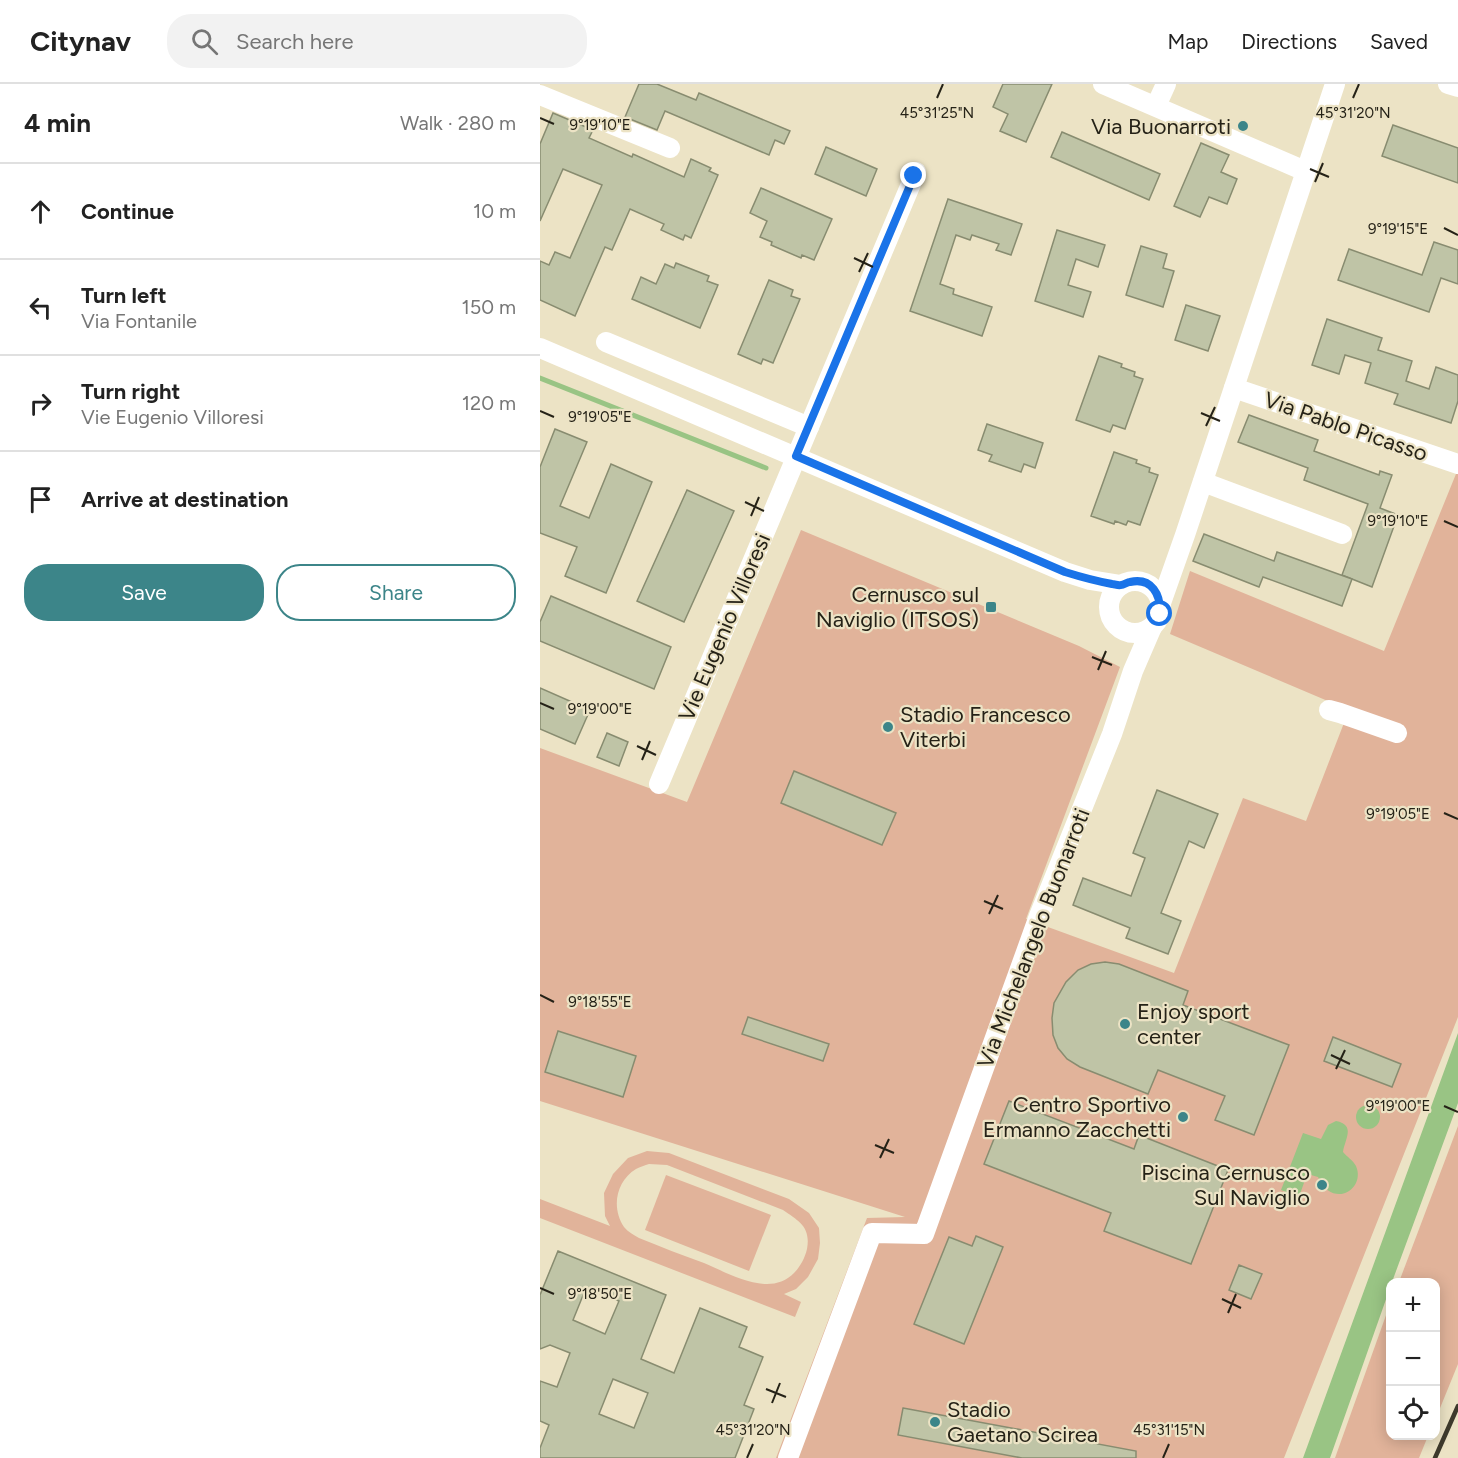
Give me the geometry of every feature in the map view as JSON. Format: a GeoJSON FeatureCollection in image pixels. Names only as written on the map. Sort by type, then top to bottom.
{"type":"FeatureCollection","features":[{"type":"Feature","properties":{"kind":"street"},"geometry":{"type":"LineString","coordinates":[[1156,106],[1166,84]]}},
{"type":"Feature","properties":{"kind":"street"},"geometry":{"type":"LineString","coordinates":[[1161,603],[1155,590],[1149,585],[1141,581],[1131,581],[1121,585],[1113,594],[1110,612],[1114,622],[1126,631],[1141,632],[1152,627],[1160,614],[1161,603],[1335,84]]}},
{"type":"Feature","properties":{"kind":"street"},"geometry":{"type":"LineString","coordinates":[[1449,84],[1458,87]]}},
{"type":"Feature","properties":{"kind":"street"},"geometry":{"type":"LineString","coordinates":[[1115,86],[1305,171]]}},
{"type":"Feature","properties":{"kind":"street"},"geometry":{"type":"LineString","coordinates":[[540,95],[670,148]]}},
{"type":"Feature","properties":{"kind":"street","name":"Vie Eugenio Villoresi"},"geometry":{"type":"LineString","coordinates":[[659,784],[915,172]]}},
{"type":"Feature","properties":{"kind":"street"},"geometry":{"type":"LineString","coordinates":[[606,342],[808,427]]}},
{"type":"Feature","properties":{"kind":"street"},"geometry":{"type":"LineString","coordinates":[[540,348],[1065,572],[1090,580],[1121,585]]}},
{"type":"Feature","properties":{"kind":"street","name":"Via Pablo Picasso"},"geometry":{"type":"LineString","coordinates":[[1234,388],[1458,464]]}},
{"type":"Feature","properties":{"kind":"street"},"geometry":{"type":"LineString","coordinates":[[1203,482],[1342,534]]}},
{"type":"Feature","properties":{"kind":"street"},"geometry":{"type":"LineString","coordinates":[[1149,585],[1178,555]]}},
{"type":"Feature","properties":{"kind":"street"},"geometry":{"type":"LineString","coordinates":[[1065,572],[1088,586],[1110,605]]}},
{"type":"Feature","properties":{"kind":"street","name":"Via Michelangelo Buonarroti"},"geometry":{"type":"LineString","coordinates":[[788,1458],[872,1233],[924,1234],[1039,916],[1152,627]]}},
{"type":"Feature","properties":{"kind":"street","name":"Via Michelangelo Buonarroti"},"geometry":{"type":"LineString","coordinates":[[1126,631],[1133,672]]}},
{"type":"Feature","properties":{"kind":"street"},"geometry":{"type":"LineString","coordinates":[[1329,710],[1397,733]]}},
{"type":"Feature","properties":{"kind":"shaded area"},"geometry":{"type":"Polygon","coordinates":[[[1458,469],[1458,1017],[1284,1458],[776,1458],[867,1218],[905,1217],[540,1101],[540,748],[687,802],[801,530],[1079,646],[1120,667],[1026,919],[1174,973],[1243,798],[1306,821],[1349,710],[1170,634],[1190,571],[1384,651],[1458,469]]]}},
{"type":"Feature","properties":{"kind":"shaded area"},"geometry":{"type":"Polygon","coordinates":[[[1458,1033],[1458,1103],[1393,1278],[1386,1278],[1386,1299],[1330,1458],[1303,1458],[1458,1033]]]}},
{"type":"Feature","properties":{"kind":"shaded area"},"geometry":{"type":"Polygon","coordinates":[[[1368,1105],[1377,1108],[1380,1117],[1377,1126],[1368,1129],[1359,1126],[1356,1117],[1359,1108],[1368,1105]]]}},
{"type":"Feature","properties":{"kind":"shaded area"},"geometry":{"type":"Polygon","coordinates":[[[1336,1121],[1348,1129],[1343,1152],[1355,1164],[1358,1174],[1352,1188],[1346,1193],[1332,1192],[1324,1187],[1318,1177],[1311,1175],[1306,1177],[1299,1197],[1281,1190],[1303,1133],[1321,1139],[1328,1125],[1336,1121]]]}},
{"type":"Feature","properties":{"kind":"shaded area"},"geometry":{"type":"Polygon","coordinates":[[[1458,1126],[1458,1364],[1440,1408],[1440,1278],[1401,1278],[1458,1126]]]}},
{"type":"Feature","properties":{"kind":"shaded area"},"geometry":{"type":"Polygon","coordinates":[[[647,1151],[669,1153],[789,1199],[809,1213],[819,1228],[818,1259],[808,1277],[796,1289],[784,1294],[801,1302],[795,1317],[540,1218],[540,1199],[610,1226],[605,1216],[604,1193],[613,1174],[628,1158],[647,1151]],[[644,1165],[624,1180],[617,1203],[620,1220],[627,1230],[639,1238],[750,1282],[773,1284],[784,1280],[796,1271],[805,1256],[808,1241],[799,1221],[783,1210],[667,1165],[644,1165]]]}},
{"type":"Feature","properties":{"kind":"shaded area"},"geometry":{"type":"Polygon","coordinates":[[[666,1175],[771,1215],[749,1271],[645,1230],[666,1175]]]}},
{"type":"Feature","properties":{"kind":"shaded area"},"geometry":{"type":"Polygon","coordinates":[[[1386,1315],[1386,1440],[1426,1440],[1419,1458],[1335,1458],[1386,1315]]]}},
{"type":"Feature","properties":{"kind":"building"},"geometry":{"type":"Polygon","coordinates":[[[639,84],[657,84],[696,100],[699,93],[790,131],[784,144],[775,140],[769,155],[665,111],[657,130],[625,117],[639,84]]]}},
{"type":"Feature","properties":{"kind":"building"},"geometry":{"type":"Polygon","coordinates":[[[1003,84],[1052,84],[1026,142],[1000,131],[1008,114],[993,107],[1003,84]]]}},
{"type":"Feature","properties":{"kind":"building"},"geometry":{"type":"Polygon","coordinates":[[[553,113],[593,130],[589,138],[632,157],[633,154],[684,177],[691,159],[711,168],[709,171],[718,175],[691,238],[685,235],[683,240],[661,230],[664,224],[630,209],[612,250],[605,247],[575,316],[540,300],[540,261],[549,265],[555,252],[570,258],[602,185],[563,169],[540,221],[540,144],[553,113]]]}},
{"type":"Feature","properties":{"kind":"building"},"geometry":{"type":"Polygon","coordinates":[[[1393,125],[1458,148],[1458,183],[1382,156],[1393,125]]]}},
{"type":"Feature","properties":{"kind":"building"},"geometry":{"type":"Polygon","coordinates":[[[1062,132],[1160,174],[1149,200],[1051,157],[1062,132]]]}},
{"type":"Feature","properties":{"kind":"building"},"geometry":{"type":"Polygon","coordinates":[[[1201,143],[1229,155],[1221,172],[1237,179],[1227,204],[1209,197],[1200,217],[1174,206],[1201,143]]]}},
{"type":"Feature","properties":{"kind":"building"},"geometry":{"type":"Polygon","coordinates":[[[826,147],[877,169],[866,196],[815,174],[826,147]]]}},
{"type":"Feature","properties":{"kind":"building"},"geometry":{"type":"Polygon","coordinates":[[[761,188],[832,219],[814,260],[802,255],[801,258],[771,245],[772,242],[760,237],[767,221],[750,213],[761,188]]]}},
{"type":"Feature","properties":{"kind":"building"},"geometry":{"type":"Polygon","coordinates":[[[948,199],[1022,224],[1011,255],[996,250],[999,244],[972,235],[970,240],[956,235],[940,284],[954,289],[953,294],[992,307],[982,336],[910,311],[948,199]]]}},
{"type":"Feature","properties":{"kind":"building"},"geometry":{"type":"Polygon","coordinates":[[[1057,230],[1105,245],[1098,267],[1076,259],[1068,285],[1091,292],[1083,317],[1035,301],[1057,230]]]}},
{"type":"Feature","properties":{"kind":"building"},"geometry":{"type":"Polygon","coordinates":[[[1434,242],[1458,250],[1458,284],[1441,278],[1429,312],[1338,280],[1349,249],[1422,275],[1434,242]]]}},
{"type":"Feature","properties":{"kind":"building"},"geometry":{"type":"Polygon","coordinates":[[[1141,246],[1167,254],[1163,268],[1174,271],[1163,307],[1126,295],[1141,246]]]}},
{"type":"Feature","properties":{"kind":"building"},"geometry":{"type":"Polygon","coordinates":[[[676,263],[709,276],[707,281],[718,285],[700,328],[632,299],[641,277],[656,284],[665,264],[674,268],[676,263]]]}},
{"type":"Feature","properties":{"kind":"building"},"geometry":{"type":"Polygon","coordinates":[[[769,280],[793,290],[791,296],[800,299],[773,363],[763,359],[761,364],[738,354],[769,280]]]}},
{"type":"Feature","properties":{"kind":"building"},"geometry":{"type":"Polygon","coordinates":[[[1186,305],[1220,316],[1208,351],[1175,340],[1186,305]]]}},
{"type":"Feature","properties":{"kind":"building"},"geometry":{"type":"Polygon","coordinates":[[[1327,319],[1382,338],[1378,350],[1412,361],[1406,381],[1429,389],[1436,367],[1458,375],[1458,401],[1451,423],[1394,404],[1398,394],[1365,383],[1371,363],[1345,355],[1339,374],[1312,365],[1327,319]]]}},
{"type":"Feature","properties":{"kind":"building"},"geometry":{"type":"Polygon","coordinates":[[[1099,356],[1122,364],[1121,367],[1135,372],[1134,376],[1143,379],[1125,429],[1113,425],[1110,432],[1076,420],[1099,356]]]}},
{"type":"Feature","properties":{"kind":"building"},"geometry":{"type":"Polygon","coordinates":[[[1249,415],[1318,440],[1314,451],[1379,475],[1380,471],[1392,475],[1380,508],[1398,515],[1372,587],[1342,575],[1368,504],[1304,480],[1308,468],[1238,442],[1249,415]]]}},
{"type":"Feature","properties":{"kind":"building"},"geometry":{"type":"Polygon","coordinates":[[[987,424],[1043,443],[1035,468],[1024,464],[1021,472],[989,461],[992,455],[978,450],[987,424]]]}},
{"type":"Feature","properties":{"kind":"building"},"geometry":{"type":"Polygon","coordinates":[[[555,429],[587,442],[560,506],[589,518],[611,464],[652,482],[606,593],[565,576],[577,547],[540,533],[540,467],[555,429]]]}},
{"type":"Feature","properties":{"kind":"building"},"geometry":{"type":"Polygon","coordinates":[[[1114,452],[1137,460],[1136,463],[1150,468],[1149,472],[1158,475],[1140,525],[1128,521],[1126,525],[1115,521],[1114,524],[1091,516],[1114,452]]]}},
{"type":"Feature","properties":{"kind":"building"},"geometry":{"type":"Polygon","coordinates":[[[687,490],[734,511],[684,622],[637,601],[687,490]]]}},
{"type":"Feature","properties":{"kind":"building"},"geometry":{"type":"Polygon","coordinates":[[[1204,534],[1274,561],[1277,552],[1352,579],[1342,606],[1263,577],[1259,587],[1193,561],[1204,534]]]}},
{"type":"Feature","properties":{"kind":"building"},"geometry":{"type":"Polygon","coordinates":[[[551,596],[671,647],[654,689],[540,641],[540,622],[551,596]]]}},
{"type":"Feature","properties":{"kind":"building"},"geometry":{"type":"Polygon","coordinates":[[[540,688],[590,710],[575,744],[540,729],[540,688]]]}},
{"type":"Feature","properties":{"kind":"building"},"geometry":{"type":"Polygon","coordinates":[[[607,733],[628,742],[619,766],[597,757],[607,733]]]}},
{"type":"Feature","properties":{"kind":"building"},"geometry":{"type":"Polygon","coordinates":[[[794,771],[896,813],[882,845],[781,803],[794,771]]]}},
{"type":"Feature","properties":{"kind":"building"},"geometry":{"type":"Polygon","coordinates":[[[1157,790],[1218,814],[1204,848],[1189,841],[1161,913],[1181,921],[1168,954],[1126,938],[1130,928],[1073,905],[1083,878],[1131,896],[1145,858],[1133,853],[1157,790]]]}},
{"type":"Feature","properties":{"kind":"building"},"geometry":{"type":"Polygon","coordinates":[[[1105,962],[1119,964],[1188,991],[1183,1005],[1289,1045],[1254,1135],[1215,1120],[1225,1096],[1158,1070],[1148,1094],[1080,1067],[1067,1059],[1058,1048],[1053,1035],[1054,1003],[1066,982],[1078,970],[1091,964],[1105,962]]]}},
{"type":"Feature","properties":{"kind":"building"},"geometry":{"type":"Polygon","coordinates":[[[748,1017],[829,1044],[823,1061],[742,1034],[748,1017]]]}},
{"type":"Feature","properties":{"kind":"building"},"geometry":{"type":"Polygon","coordinates":[[[558,1031],[636,1056],[623,1097],[545,1072],[558,1031]]]}},
{"type":"Feature","properties":{"kind":"building"},"geometry":{"type":"Polygon","coordinates":[[[1333,1037],[1401,1064],[1392,1087],[1324,1061],[1333,1037]]]}},
{"type":"Feature","properties":{"kind":"building"},"geometry":{"type":"Polygon","coordinates":[[[1009,1101],[1134,1149],[1139,1135],[1228,1170],[1191,1264],[1104,1231],[1111,1213],[984,1164],[1009,1101]]]}},
{"type":"Feature","properties":{"kind":"building"},"geometry":{"type":"Polygon","coordinates":[[[976,1236],[1003,1247],[964,1344],[914,1324],[949,1237],[972,1246],[976,1236]]]}},
{"type":"Feature","properties":{"kind":"building"},"geometry":{"type":"Polygon","coordinates":[[[558,1251],[666,1295],[641,1359],[674,1373],[700,1308],[747,1327],[739,1347],[763,1357],[744,1405],[754,1409],[735,1458],[540,1458],[540,1448],[549,1425],[540,1421],[540,1381],[557,1387],[570,1353],[550,1345],[540,1349],[540,1295],[558,1251]],[[586,1288],[573,1320],[605,1334],[619,1301],[586,1288]],[[613,1379],[599,1414],[634,1428],[648,1393],[613,1379]]]}},
{"type":"Feature","properties":{"kind":"building"},"geometry":{"type":"Polygon","coordinates":[[[1239,1265],[1262,1274],[1251,1299],[1229,1290],[1239,1265]]]}},
{"type":"Feature","properties":{"kind":"building"},"geometry":{"type":"Polygon","coordinates":[[[903,1408],[1136,1451],[1136,1458],[1022,1458],[898,1435],[903,1408]]]}},
{"type":"Feature","properties":{"kind":"waterway"},"geometry":{"type":"LineString","coordinates":[[540,378],[766,468]]}},
{"type":"Feature","properties":{"kind":"railway"},"geometry":{"type":"LineString","coordinates":[[1435,1458],[1458,1406]]}},
{"type":"Feature","properties":{"kind":"place","name":"Via Buonarroti"},"geometry":{"type":"Point","coordinates":[1243,126]}},
{"type":"Feature","properties":{"kind":"place","name":"Cernusco sul Naviglio (ITSOS)"},"geometry":{"type":"Point","coordinates":[991,607]}},
{"type":"Feature","properties":{"kind":"place","name":"Stadio Francesco Viterbi"},"geometry":{"type":"Point","coordinates":[888,727]}},
{"type":"Feature","properties":{"kind":"place","name":"Enjoy sport center"},"geometry":{"type":"Point","coordinates":[1125,1024]}},
{"type":"Feature","properties":{"kind":"place","name":"Centro Sportivo Ermanno Zacchetti"},"geometry":{"type":"Point","coordinates":[1183,1117]}},
{"type":"Feature","properties":{"kind":"place","name":"Piscina Cernusco Sul Naviglio"},"geometry":{"type":"Point","coordinates":[1322,1185]}},
{"type":"Feature","properties":{"kind":"place","name":"Stadio Gaetano Scirea"},"geometry":{"type":"Point","coordinates":[935,1422]}},
{"type":"Feature","properties":{"kind":"route"},"geometry":{"type":"LineString","coordinates":[[914,176],[796,456],[1065,572],[1090,580],[1121,585],[1131,581],[1141,581],[1149,585],[1158,595],[1161,603],[1160,614]]}}]}
